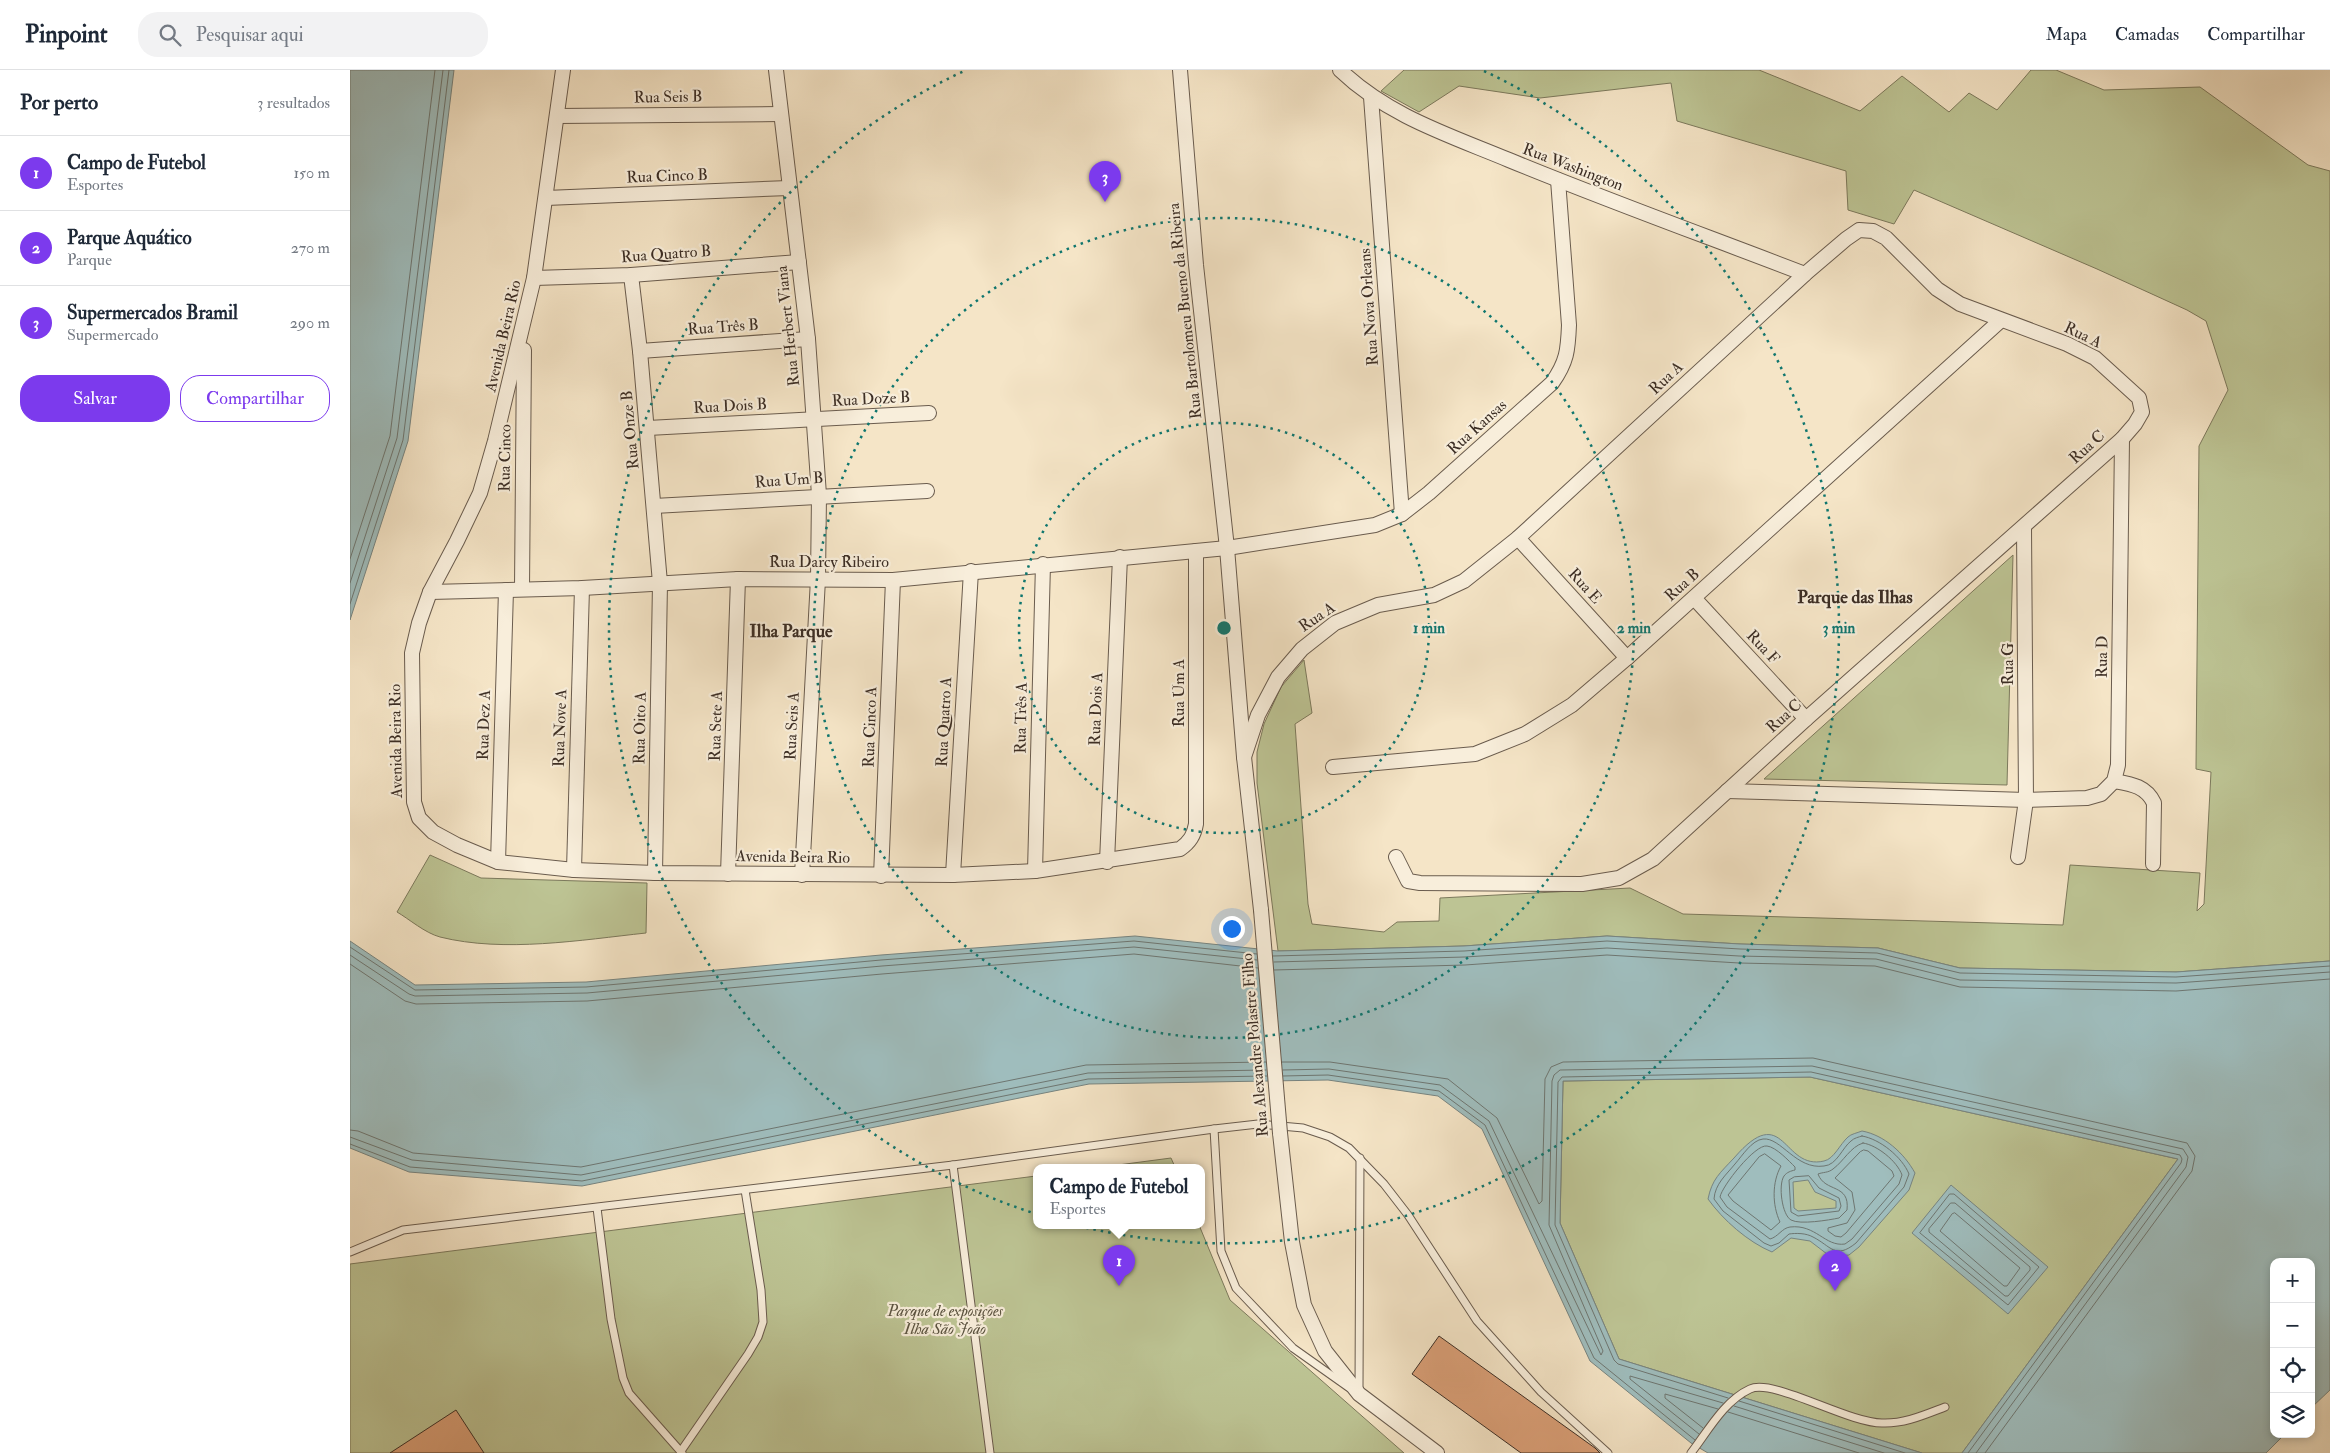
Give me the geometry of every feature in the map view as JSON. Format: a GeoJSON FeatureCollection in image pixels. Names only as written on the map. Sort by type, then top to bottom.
{"type":"FeatureCollection","features":[{"type":"Feature","properties":{"kind":"street","name":"Avenida Beira Rio"},"geometry":{"type":"LineString","coordinates":[[563,70],[534,278],[524,327],[495,441],[480,493],[457,542],[430,592],[419,623],[412,654],[414,802],[419,818],[433,832],[457,845],[498,862],[574,870],[655,873],[881,876],[1035,872],[1108,862],[1180,849],[1194,835]]}},
{"type":"Feature","properties":{"kind":"street","name":"Rua Herbert Viana"},"geometry":{"type":"LineString","coordinates":[[776,70],[808,338],[815,419],[820,495],[818,579]]}},
{"type":"Feature","properties":{"kind":"street","name":"Rua Bartolomeu Bueno da Ribeira"},"geometry":{"type":"LineString","coordinates":[[1180,70],[1196,265],[1228,548]]}},
{"type":"Feature","properties":{"kind":"street","name":"Rua Washington"},"geometry":{"type":"LineString","coordinates":[[1340,70],[1371,97],[1422,125],[1558,180],[1805,274]]}},
{"type":"Feature","properties":{"kind":"street","name":"Rua Nova Orleans"},"geometry":{"type":"LineString","coordinates":[[1371,97],[1402,514]]}},
{"type":"Feature","properties":{"kind":"street","name":"Rua Seis B"},"geometry":{"type":"LineString","coordinates":[[557,116],[780,114]]}},
{"type":"Feature","properties":{"kind":"street","name":"Rua Kansas"},"geometry":{"type":"LineString","coordinates":[[1228,548],[1375,525],[1402,514],[1429,493],[1552,383],[1563,367],[1568,348],[1569,325],[1558,180]]}},
{"type":"Feature","properties":{"kind":"street","name":"Rua Cinco B"},"geometry":{"type":"LineString","coordinates":[[546,198],[789,188]]}},
{"type":"Feature","properties":{"kind":"street","name":"Rua A"},"geometry":{"type":"LineString","coordinates":[[1244,757],[1258,715],[1278,677],[1308,644],[1334,623],[1378,605],[1434,595],[1464,581],[1518,538],[1805,274],[1859,230],[1873,231],[1886,238],[1937,289],[1960,304],[2000,321],[2067,344],[2095,358],[2139,398],[2142,412]]}},
{"type":"Feature","properties":{"kind":"street","name":"Rua Quatro B"},"geometry":{"type":"LineString","coordinates":[[534,278],[631,275],[799,262]]}},
{"type":"Feature","properties":{"kind":"street","name":"Rua Onze B"},"geometry":{"type":"LineString","coordinates":[[631,275],[648,428],[660,583]]}},
{"type":"Feature","properties":{"kind":"street","name":"Rua B"},"geometry":{"type":"LineString","coordinates":[[1333,767],[1475,754],[1533,729],[1572,705],[1694,598],[2000,321]]}},
{"type":"Feature","properties":{"kind":"street","name":"Rua Cinco"},"geometry":{"type":"LineString","coordinates":[[522,589],[524,327]]}},
{"type":"Feature","properties":{"kind":"street","name":"Rua Três B"},"geometry":{"type":"LineString","coordinates":[[640,351],[808,338]]}},
{"type":"Feature","properties":{"kind":"street","name":"Rua C"},"geometry":{"type":"LineString","coordinates":[[1396,857],[1404,876],[1414,883],[1582,884],[1619,878],[1653,859],[1806,719],[2024,528],[2122,439],[2135,424],[2142,412]]}},
{"type":"Feature","properties":{"kind":"street","name":"Rua Doze B"},"geometry":{"type":"LineString","coordinates":[[815,419],[929,413]]}},
{"type":"Feature","properties":{"kind":"street","name":"Rua Dois B"},"geometry":{"type":"LineString","coordinates":[[648,428],[815,419]]}},
{"type":"Feature","properties":{"kind":"street","name":"Rua D"},"geometry":{"type":"LineString","coordinates":[[2114,781],[2118,765],[2122,439]]}},
{"type":"Feature","properties":{"kind":"street","name":"Rua Um B"},"geometry":{"type":"LineString","coordinates":[[654,506],[820,495],[927,491]]}},
{"type":"Feature","properties":{"kind":"street","name":"Rua G"},"geometry":{"type":"LineString","coordinates":[[2024,528],[2026,800]]}},
{"type":"Feature","properties":{"kind":"street","name":"Rua E"},"geometry":{"type":"LineString","coordinates":[[1518,538],[1627,658]]}},
{"type":"Feature","properties":{"kind":"street","name":"Rua Darcy Ribeiro"},"geometry":{"type":"LineString","coordinates":[[430,592],[582,588],[738,580],[893,580],[1043,564],[1228,548]]}},
{"type":"Feature","properties":{"kind":"street","name":"Rua Alexandre Polastre Filho"},"geometry":{"type":"LineString","coordinates":[[1228,548],[1244,757],[1261,910],[1280,1134],[1292,1242],[1304,1305],[1325,1351],[1359,1394],[1437,1453]]}},
{"type":"Feature","properties":{"kind":"street","name":"Rua Um A"},"geometry":{"type":"LineString","coordinates":[[1194,835],[1196,824],[1196,551]]}},
{"type":"Feature","properties":{"kind":"street","name":"Rua Dois A"},"geometry":{"type":"LineString","coordinates":[[1108,862],[1120,557]]}},
{"type":"Feature","properties":{"kind":"street","name":"Rua Três A"},"geometry":{"type":"LineString","coordinates":[[1035,872],[1043,564]]}},
{"type":"Feature","properties":{"kind":"street","name":"Rua Quatro A"},"geometry":{"type":"LineString","coordinates":[[953,875],[971,571]]}},
{"type":"Feature","properties":{"kind":"street","name":"Rua Seis A"},"geometry":{"type":"LineString","coordinates":[[802,875],[818,579]]}},
{"type":"Feature","properties":{"kind":"street","name":"Rua Sete A"},"geometry":{"type":"LineString","coordinates":[[728,874],[738,580]]}},
{"type":"Feature","properties":{"kind":"street","name":"Rua Cinco A"},"geometry":{"type":"LineString","coordinates":[[881,876],[893,580]]}},
{"type":"Feature","properties":{"kind":"street","name":"Rua Oito A"},"geometry":{"type":"LineString","coordinates":[[655,873],[660,583]]}},
{"type":"Feature","properties":{"kind":"street","name":"Rua Nove A"},"geometry":{"type":"LineString","coordinates":[[574,870],[582,588]]}},
{"type":"Feature","properties":{"kind":"street","name":"Rua Dez A"},"geometry":{"type":"LineString","coordinates":[[498,862],[506,590]]}},
{"type":"Feature","properties":{"kind":"street","name":"Rua F"},"geometry":{"type":"LineString","coordinates":[[1694,598],[1806,719]]}},
{"type":"Feature","properties":{"kind":"street"},"geometry":{"type":"LineString","coordinates":[[1728,791],[2026,800],[2087,798],[2101,794],[2114,781],[2142,788],[2150,794],[2154,803],[2153,864]]}},
{"type":"Feature","properties":{"kind":"street"},"geometry":{"type":"LineString","coordinates":[[2018,857],[2026,800]]}},
{"type":"Feature","properties":{"kind":"lane"},"geometry":{"type":"LineString","coordinates":[[350,1252],[403,1230],[953,1165],[1258,1124],[1303,1128],[1330,1137],[1349,1148],[1360,1158],[1384,1184],[1408,1215],[1477,1321],[1541,1392],[1608,1453]]}},
{"type":"Feature","properties":{"kind":"lane"},"geometry":{"type":"LineString","coordinates":[[1214,1129],[1220,1250],[1236,1288],[1294,1348],[1359,1394]]}},
{"type":"Feature","properties":{"kind":"lane"},"geometry":{"type":"LineString","coordinates":[[1359,1394],[1360,1158]]}},
{"type":"Feature","properties":{"kind":"lane"},"geometry":{"type":"LineString","coordinates":[[953,1165],[990,1453]]}},
{"type":"Feature","properties":{"kind":"lane"},"geometry":{"type":"LineString","coordinates":[[597,1208],[610,1320],[622,1378],[629,1393],[682,1452],[748,1354],[758,1337],[763,1322],[761,1290],[745,1190]]}},
{"type":"Feature","properties":{"kind":"lane"},"geometry":{"type":"LineString","coordinates":[[1691,1453],[1727,1406],[1751,1388],[1771,1387],[1842,1415],[1881,1423],[1912,1420],[1945,1407]]}},
{"type":"Feature","properties":{"kind":"green space"},"geometry":{"type":"Polygon","coordinates":[[[1404,70],[1759,70],[1860,111],[1902,76],[1949,112],[1969,93],[1997,110],[2031,70],[2056,70],[2104,90],[2200,87],[2308,165],[2330,171],[2330,961],[2176,972],[1960,968],[1878,948],[1740,944],[1607,936],[1464,946],[1278,951],[1257,783],[1257,752],[1264,724],[1281,687],[1304,660],[1312,713],[1295,724],[1308,904],[1312,924],[1384,932],[1397,922],[1439,921],[1440,898],[1630,888],[1683,914],[2063,925],[2070,865],[2200,873],[2197,911],[2204,904],[2211,772],[2196,769],[2199,446],[2228,390],[2206,321],[2187,310],[2097,269],[1914,190],[1894,224],[1848,210],[1846,171],[1677,121],[1671,83],[1540,98],[1459,86],[1419,112],[1381,91],[1404,70]]]}},
{"type":"Feature","properties":{"kind":"green space"},"geometry":{"type":"Polygon","coordinates":[[[2013,555],[2007,785],[1764,779],[2013,555]]]}},
{"type":"Feature","properties":{"kind":"green space"},"geometry":{"type":"Polygon","coordinates":[[[430,855],[481,878],[647,883],[646,933],[569,942],[516,945],[465,942],[434,935],[397,912],[430,855]]]}},
{"type":"Feature","properties":{"kind":"green space"},"geometry":{"type":"Polygon","coordinates":[[[1810,1077],[2178,1159],[1962,1453],[1922,1453],[1619,1359],[1560,1223],[1563,1081],[1810,1077]]]}},
{"type":"Feature","properties":{"kind":"green space"},"geometry":{"type":"Polygon","coordinates":[[[1171,1158],[1174,1164],[1126,1164],[1171,1158]]]}},
{"type":"Feature","properties":{"kind":"green space","name":"Parque de exposições Ilha São João"},"geometry":{"type":"Polygon","coordinates":[[[1033,1176],[1033,1229],[1201,1229],[1230,1300],[1404,1453],[350,1453],[350,1264],[1033,1176]]]}},
{"type":"Feature","properties":{"kind":"water"},"geometry":{"type":"Polygon","coordinates":[[[350,70],[454,70],[408,441],[350,620],[350,70]]]}},
{"type":"Feature","properties":{"kind":"water"},"geometry":{"type":"Polygon","coordinates":[[[1135,936],[1278,951],[1464,946],[1607,936],[1740,944],[1878,948],[1960,968],[2176,972],[2330,961],[2330,1390],[2315,1404],[2315,1258],[2270,1258],[2270,1438],[2281,1438],[2266,1453],[1962,1453],[2178,1159],[1810,1077],[1563,1081],[1560,1223],[1619,1359],[1922,1453],[1708,1453],[1691,1443],[1590,1361],[1482,1129],[1438,1096],[1328,1080],[1089,1084],[582,1186],[409,1172],[350,1148],[350,941],[415,985],[586,982],[881,955],[1135,936]]]}},
{"type":"Feature","properties":{"kind":"water"},"geometry":{"type":"Polygon","coordinates":[[[1862,1131],[1878,1136],[1893,1146],[1915,1173],[1909,1190],[1859,1247],[1849,1255],[1837,1256],[1827,1254],[1810,1241],[1791,1238],[1772,1252],[1737,1230],[1708,1199],[1714,1181],[1721,1172],[1751,1142],[1764,1135],[1774,1136],[1799,1156],[1810,1161],[1824,1161],[1828,1160],[1837,1151],[1849,1136],[1862,1131]],[[1808,1180],[1793,1182],[1794,1208],[1798,1211],[1836,1208],[1836,1201],[1815,1192],[1808,1180]]]}},
{"type":"Feature","properties":{"kind":"water"},"geometry":{"type":"Polygon","coordinates":[[[1951,1185],[2048,1267],[2008,1314],[1912,1233],[1951,1185]]]}},
{"type":"Feature","properties":{"kind":"building"},"geometry":{"type":"Polygon","coordinates":[[[1439,1336],[1600,1453],[1521,1453],[1412,1374],[1439,1336]]]}},
{"type":"Feature","properties":{"kind":"building"},"geometry":{"type":"Polygon","coordinates":[[[456,1410],[484,1453],[390,1453],[456,1410]]]}},
{"type":"Feature","properties":{"kind":"place","name":"Supermercados Bramil"},"geometry":{"type":"Point","coordinates":[1105,202]}},
{"type":"Feature","properties":{"kind":"place","name":"Campo de Futebol"},"geometry":{"type":"Point","coordinates":[1119,1286]}},
{"type":"Feature","properties":{"kind":"place","name":"Parque Aquático"},"geometry":{"type":"Point","coordinates":[1835,1291]}},
{"type":"Feature","properties":{"kind":"district","name":"Parque das Ilhas"},"geometry":{"type":"Point","coordinates":[1855,597]}},
{"type":"Feature","properties":{"kind":"district","name":"Ilha Parque"},"geometry":{"type":"Point","coordinates":[791,631]}}]}
